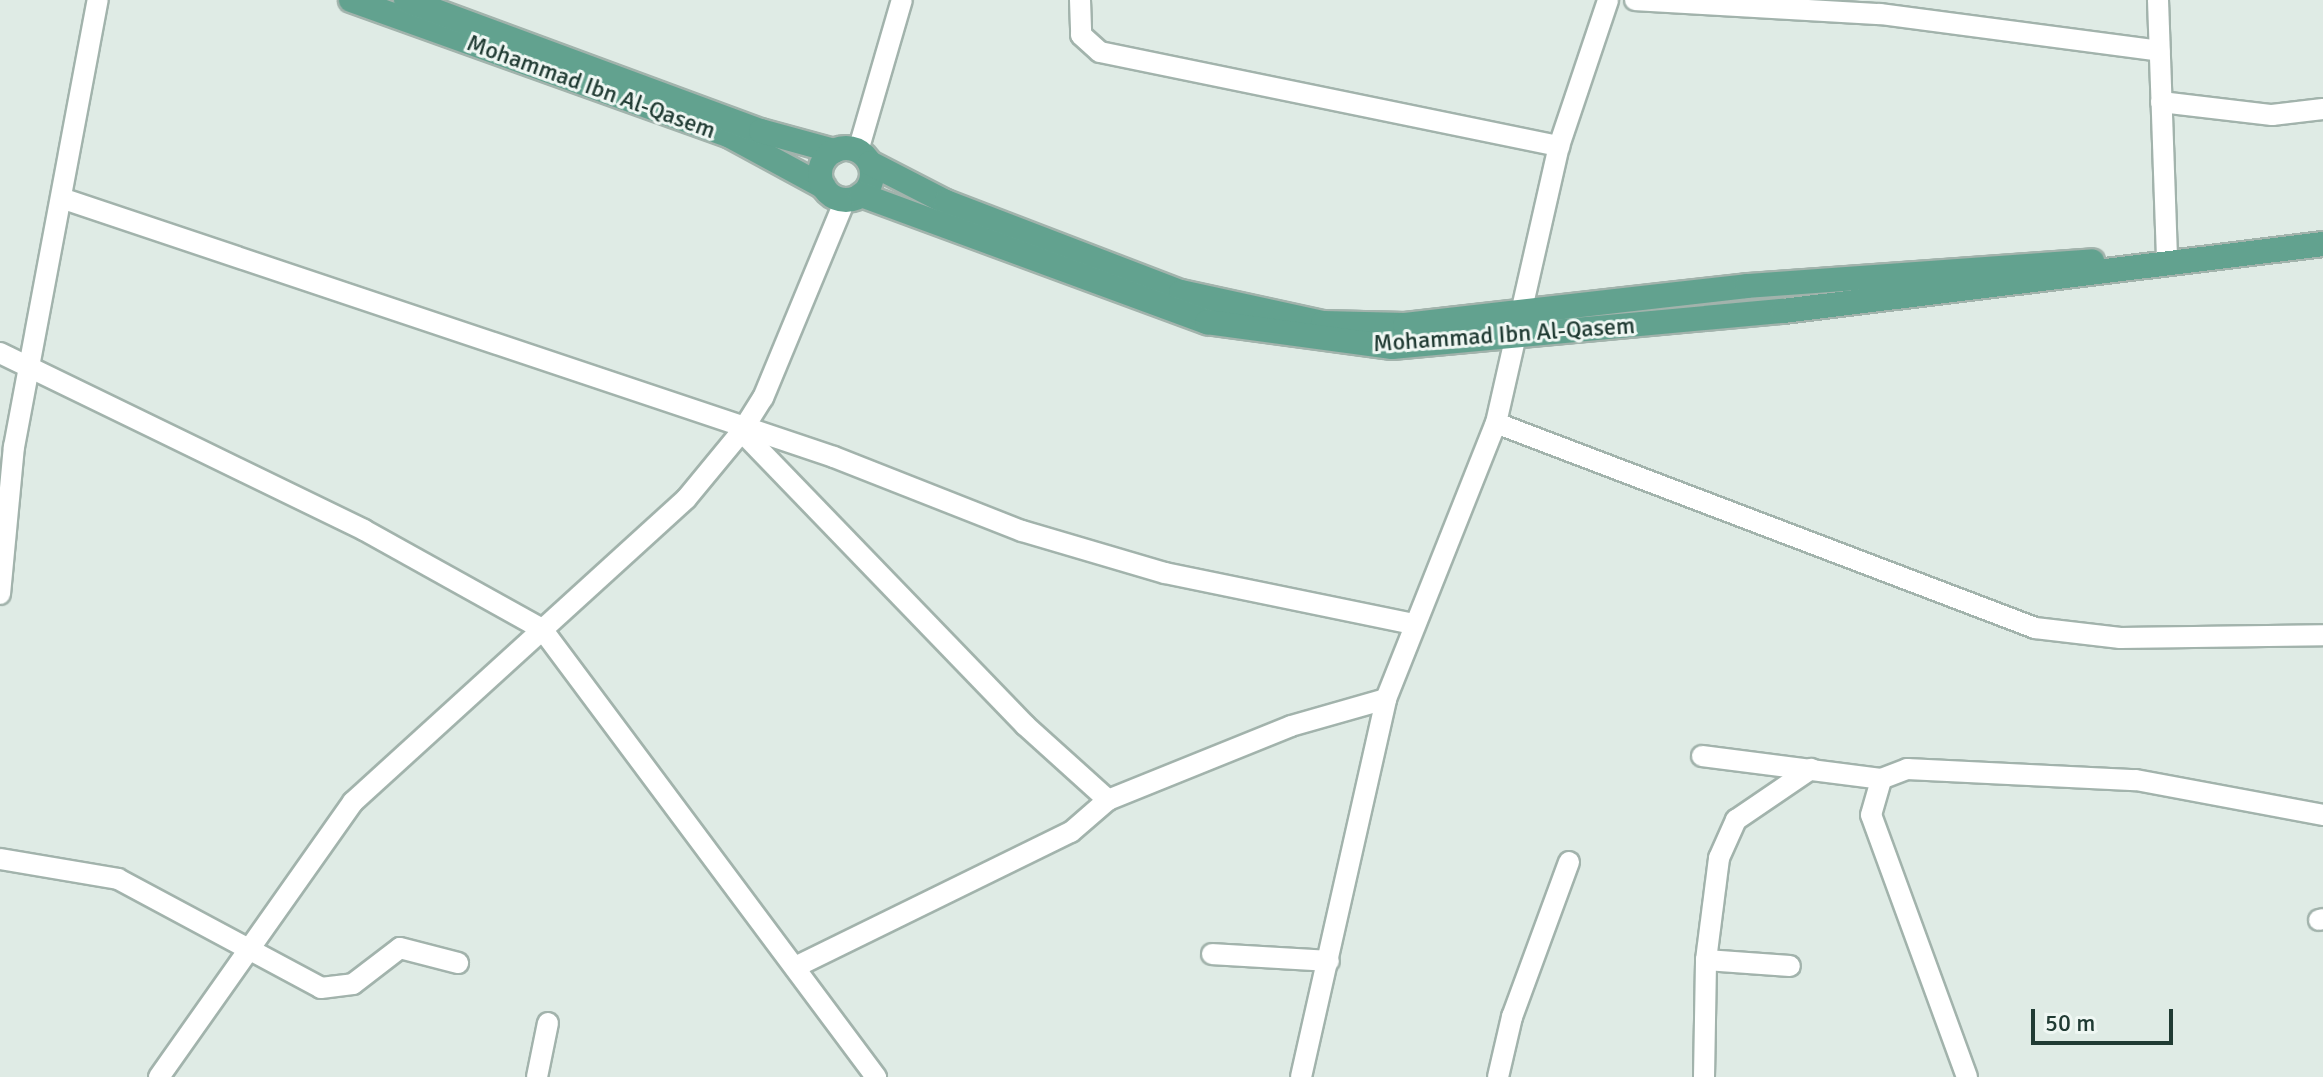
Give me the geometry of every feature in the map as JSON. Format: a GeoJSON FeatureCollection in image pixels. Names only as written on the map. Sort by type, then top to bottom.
{"type":"FeatureCollection","features":[{"type":"Feature","properties":{"kind":"main road","name":"Mohammad Ibn Al-Qasem"},"geometry":{"type":"LineString","coordinates":[[351,0],[730,136],[843,194],[1207,322],[1392,347],[2034,283],[2167,261],[2323,244]]}},
{"type":"Feature","properties":{"kind":"main road","name":"Mohammad Ibn Al-Qasem"},"geometry":{"type":"LineString","coordinates":[[406,0],[761,131],[854,155],[1028,236],[1226,306],[1367,326],[2013,263],[2167,261]]}},
{"type":"Feature","properties":{"kind":"main road"},"geometry":{"type":"LineString","coordinates":[[854,155],[871,181],[843,194],[821,171],[854,155]]}},
{"type":"Feature","properties":{"kind":"street"},"geometry":{"type":"LineString","coordinates":[[0,594],[31,368],[98,0]]}},
{"type":"Feature","properties":{"kind":"street"},"geometry":{"type":"LineString","coordinates":[[854,155],[902,0]]}},
{"type":"Feature","properties":{"kind":"street"},"geometry":{"type":"LineString","coordinates":[[1080,0],[1081,35],[1100,52],[1559,146]]}},
{"type":"Feature","properties":{"kind":"street"},"geometry":{"type":"LineString","coordinates":[[1301,1077],[1386,699],[1496,423],[1559,146],[1608,0]]}},
{"type":"Feature","properties":{"kind":"street"},"geometry":{"type":"LineString","coordinates":[[1635,0],[1882,7],[2160,51]]}},
{"type":"Feature","properties":{"kind":"street"},"geometry":{"type":"LineString","coordinates":[[2158,0],[2167,261]]}},
{"type":"Feature","properties":{"kind":"street"},"geometry":{"type":"LineString","coordinates":[[2161,102],[2272,115],[2323,109]]}},
{"type":"Feature","properties":{"kind":"street"},"geometry":{"type":"LineString","coordinates":[[159,1077],[247,948],[353,802],[686,499],[742,431],[763,398],[843,194]]}},
{"type":"Feature","properties":{"kind":"street"},"geometry":{"type":"LineString","coordinates":[[64,199],[1165,573],[1414,624]]}},
{"type":"Feature","properties":{"kind":"street"},"geometry":{"type":"LineString","coordinates":[[0,353],[364,530],[542,629],[876,1077]]}},
{"type":"Feature","properties":{"kind":"street"},"geometry":{"type":"LineString","coordinates":[[1496,423],[2035,628],[2120,638],[2323,635]]}},
{"type":"Feature","properties":{"kind":"street"},"geometry":{"type":"LineString","coordinates":[[742,431],[1025,725],[1108,800]]}},
{"type":"Feature","properties":{"kind":"street"},"geometry":{"type":"LineString","coordinates":[[795,967],[1071,832],[1108,800],[1291,726],[1386,699]]}},
{"type":"Feature","properties":{"kind":"street"},"geometry":{"type":"LineString","coordinates":[[1702,756],[1881,779],[1907,769],[2136,780],[2323,815]]}},
{"type":"Feature","properties":{"kind":"street"},"geometry":{"type":"LineString","coordinates":[[1704,1077],[1706,960],[1719,858],[1736,820],[1811,769]]}},
{"type":"Feature","properties":{"kind":"street"},"geometry":{"type":"LineString","coordinates":[[1881,779],[1871,815],[1967,1077]]}},
{"type":"Feature","properties":{"kind":"street"},"geometry":{"type":"LineString","coordinates":[[0,859],[118,879],[321,988],[353,984],[400,948],[458,963]]}},
{"type":"Feature","properties":{"kind":"street"},"geometry":{"type":"LineString","coordinates":[[1498,1077],[1512,1017],[1569,862]]}},
{"type":"Feature","properties":{"kind":"street"},"geometry":{"type":"LineString","coordinates":[[1212,954],[1329,961]]}},
{"type":"Feature","properties":{"kind":"street"},"geometry":{"type":"LineString","coordinates":[[1706,960],[1790,966]]}},
{"type":"Feature","properties":{"kind":"street"},"geometry":{"type":"LineString","coordinates":[[537,1077],[548,1023]]}}]}
